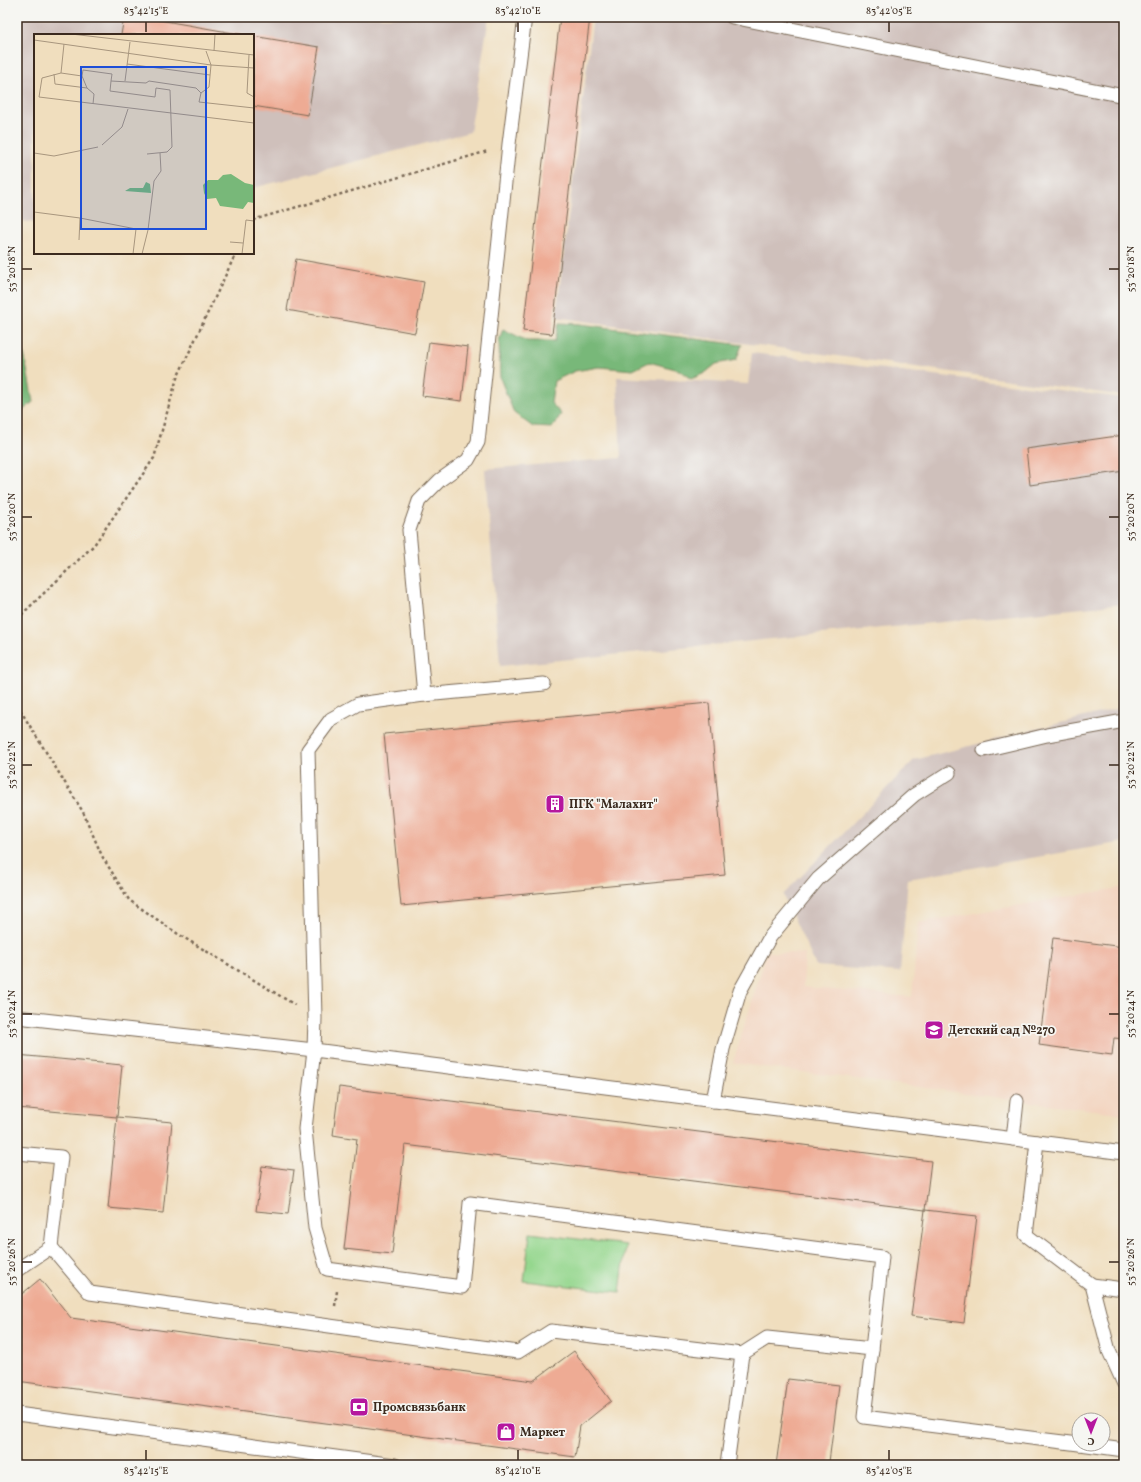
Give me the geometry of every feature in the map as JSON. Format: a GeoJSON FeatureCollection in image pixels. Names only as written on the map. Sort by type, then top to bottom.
{"type":"FeatureCollection","features":[{"type":"Feature","properties":{"kind":"lane"},"geometry":{"type":"LineString","coordinates":[[424,695],[409,530],[419,501],[440,480],[468,460],[478,442],[509,144],[525,17]]}},
{"type":"Feature","properties":{"kind":"lane"},"geometry":{"type":"LineString","coordinates":[[732,17],[1124,96]]}},
{"type":"Feature","properties":{"kind":"lane"},"geometry":{"type":"LineString","coordinates":[[544,684],[424,695],[358,704],[331,719],[308,750],[315,1018],[314,1050],[305,1129],[315,1228],[327,1269],[462,1287],[470,1203],[882,1257],[864,1417],[1071,1443]]}},
{"type":"Feature","properties":{"kind":"lane"},"geometry":{"type":"LineString","coordinates":[[984,750],[1047,735],[1124,720]]}},
{"type":"Feature","properties":{"kind":"lane"},"geometry":{"type":"LineString","coordinates":[[713,1101],[723,1049],[740,992],[770,937],[818,879],[914,795],[949,773]]}},
{"type":"Feature","properties":{"kind":"lane"},"geometry":{"type":"LineString","coordinates":[[17,1017],[314,1050],[1124,1153]]}},
{"type":"Feature","properties":{"kind":"lane"},"geometry":{"type":"LineString","coordinates":[[1013,1139],[1017,1101]]}},
{"type":"Feature","properties":{"kind":"lane"},"geometry":{"type":"LineString","coordinates":[[1037,1142],[1026,1235],[1092,1285],[1124,1289]]}},
{"type":"Feature","properties":{"kind":"lane"},"geometry":{"type":"LineString","coordinates":[[17,1153],[61,1157],[51,1247],[90,1293],[518,1352],[551,1331],[742,1354],[767,1338],[872,1349]]}},
{"type":"Feature","properties":{"kind":"lane"},"geometry":{"type":"LineString","coordinates":[[17,1270],[51,1247]]}},
{"type":"Feature","properties":{"kind":"lane"},"geometry":{"type":"LineString","coordinates":[[1092,1285],[1109,1351],[1124,1384]]}},
{"type":"Feature","properties":{"kind":"lane"},"geometry":{"type":"LineString","coordinates":[[727,1465],[742,1354]]}},
{"type":"Feature","properties":{"kind":"lane"},"geometry":{"type":"LineString","coordinates":[[17,1414],[395,1465]]}},
{"type":"Feature","properties":{"kind":"lane"},"geometry":{"type":"LineString","coordinates":[[1111,1448],[1124,1450]]}},
{"type":"Feature","properties":{"kind":"path"},"geometry":{"type":"LineString","coordinates":[[254,220],[509,144]]}},
{"type":"Feature","properties":{"kind":"path"},"geometry":{"type":"LineString","coordinates":[[17,619],[94,545],[154,458],[177,378],[236,254]]}},
{"type":"Feature","properties":{"kind":"path"},"geometry":{"type":"LineString","coordinates":[[17,705],[83,812],[102,856],[130,900],[178,934],[315,1018]]}},
{"type":"Feature","properties":{"kind":"path"},"geometry":{"type":"LineString","coordinates":[[333,1327],[339,1270]]}},
{"type":"Feature","properties":{"kind":"path"},"geometry":{"type":"LineString","coordinates":[[17,1461],[44,1465]]}},
{"type":"Feature","properties":{"kind":"shaded area"},"geometry":{"type":"Polygon","coordinates":[[[17,17],[489,17],[470,132],[254,188],[254,34],[34,34],[34,223],[17,220],[17,17]]]}},
{"type":"Feature","properties":{"kind":"shaded area"},"geometry":{"type":"Polygon","coordinates":[[[593,17],[1124,17],[1124,396],[556,317],[593,17]]]}},
{"type":"Feature","properties":{"kind":"shaded area"},"geometry":{"type":"Polygon","coordinates":[[[752,353],[1124,398],[1124,604],[500,666],[485,469],[621,458],[617,377],[748,384],[752,353]]]}},
{"type":"Feature","properties":{"kind":"shaded area"},"geometry":{"type":"Polygon","coordinates":[[[1124,707],[1124,842],[908,879],[900,972],[816,966],[783,895],[914,760],[1124,707]]]}},
{"type":"Feature","properties":{"kind":"shaded area","name":"Детский сад №270"},"geometry":{"type":"Polygon","coordinates":[[[1124,887],[1124,1114],[733,1063],[767,952],[805,954],[803,987],[912,997],[918,923],[1124,887]]]}},
{"type":"Feature","properties":{"kind":"green space"},"geometry":{"type":"Polygon","coordinates":[[[17,321],[33,402],[17,415],[17,321]]]}},
{"type":"Feature","properties":{"kind":"green space"},"geometry":{"type":"Polygon","coordinates":[[[559,323],[580,324],[742,345],[736,360],[716,364],[705,373],[691,379],[679,370],[649,362],[633,370],[599,367],[575,371],[554,381],[551,403],[561,414],[552,428],[533,427],[514,413],[500,378],[499,340],[503,329],[527,341],[555,341],[559,323]]]}},
{"type":"Feature","properties":{"kind":"green space"},"geometry":{"type":"Polygon","coordinates":[[[530,1233],[626,1245],[620,1292],[524,1281],[530,1233]]]}},
{"type":"Feature","properties":{"kind":"building"},"geometry":{"type":"Polygon","coordinates":[[[124,17],[142,17],[239,34],[121,34],[124,17]]]}},
{"type":"Feature","properties":{"kind":"building"},"geometry":{"type":"Polygon","coordinates":[[[560,17],[590,17],[552,334],[523,331],[560,17]]]}},
{"type":"Feature","properties":{"kind":"building"},"geometry":{"type":"Polygon","coordinates":[[[254,36],[319,47],[308,115],[254,106],[254,36]]]}},
{"type":"Feature","properties":{"kind":"building"},"geometry":{"type":"Polygon","coordinates":[[[296,259],[424,282],[415,333],[287,310],[296,259]]]}},
{"type":"Feature","properties":{"kind":"building"},"geometry":{"type":"Polygon","coordinates":[[[429,342],[468,347],[462,401],[422,396],[429,342]]]}},
{"type":"Feature","properties":{"kind":"building"},"geometry":{"type":"Polygon","coordinates":[[[1124,435],[1124,471],[1030,485],[1026,449],[1124,435]]]}},
{"type":"Feature","properties":{"kind":"building","name":"ПГК \"Малахит\""},"geometry":{"type":"Polygon","coordinates":[[[709,703],[725,875],[401,906],[384,734],[709,703]]]}},
{"type":"Feature","properties":{"kind":"building"},"geometry":{"type":"Polygon","coordinates":[[[1053,938],[1124,947],[1124,1039],[1114,1038],[1112,1055],[1039,1045],[1053,938]]]}},
{"type":"Feature","properties":{"kind":"building"},"geometry":{"type":"Polygon","coordinates":[[[17,1055],[122,1065],[117,1117],[17,1108],[17,1055]]]}},
{"type":"Feature","properties":{"kind":"building"},"geometry":{"type":"Polygon","coordinates":[[[339,1087],[931,1161],[925,1210],[405,1145],[392,1254],[344,1249],[357,1139],[333,1135],[339,1087]]]}},
{"type":"Feature","properties":{"kind":"building"},"geometry":{"type":"Polygon","coordinates":[[[117,1117],[172,1122],[163,1213],[108,1208],[117,1117]]]}},
{"type":"Feature","properties":{"kind":"building"},"geometry":{"type":"Polygon","coordinates":[[[262,1166],[294,1170],[288,1214],[256,1211],[262,1166]]]}},
{"type":"Feature","properties":{"kind":"building"},"geometry":{"type":"Polygon","coordinates":[[[925,1210],[977,1216],[964,1323],[911,1316],[925,1210]]]}},
{"type":"Feature","properties":{"kind":"building"},"geometry":{"type":"Polygon","coordinates":[[[40,1279],[71,1318],[533,1381],[574,1351],[611,1401],[580,1426],[575,1457],[17,1381],[17,1359],[20,1338],[17,1334],[17,1298],[40,1279]]]}},
{"type":"Feature","properties":{"kind":"building"},"geometry":{"type":"Polygon","coordinates":[[[788,1379],[839,1385],[829,1462],[846,1465],[776,1465],[788,1379]]]}},
{"type":"Feature","properties":{"kind":"place","name":"ПГК \"Малахит\""},"geometry":{"type":"Point","coordinates":[555,804]}},
{"type":"Feature","properties":{"kind":"place","name":"Детский сад №270"},"geometry":{"type":"Point","coordinates":[934,1030]}},
{"type":"Feature","properties":{"kind":"place","name":"Промсвязьбанк"},"geometry":{"type":"Point","coordinates":[359,1407]}},
{"type":"Feature","properties":{"kind":"place","name":"Маркет"},"geometry":{"type":"Point","coordinates":[506,1432]}}]}
